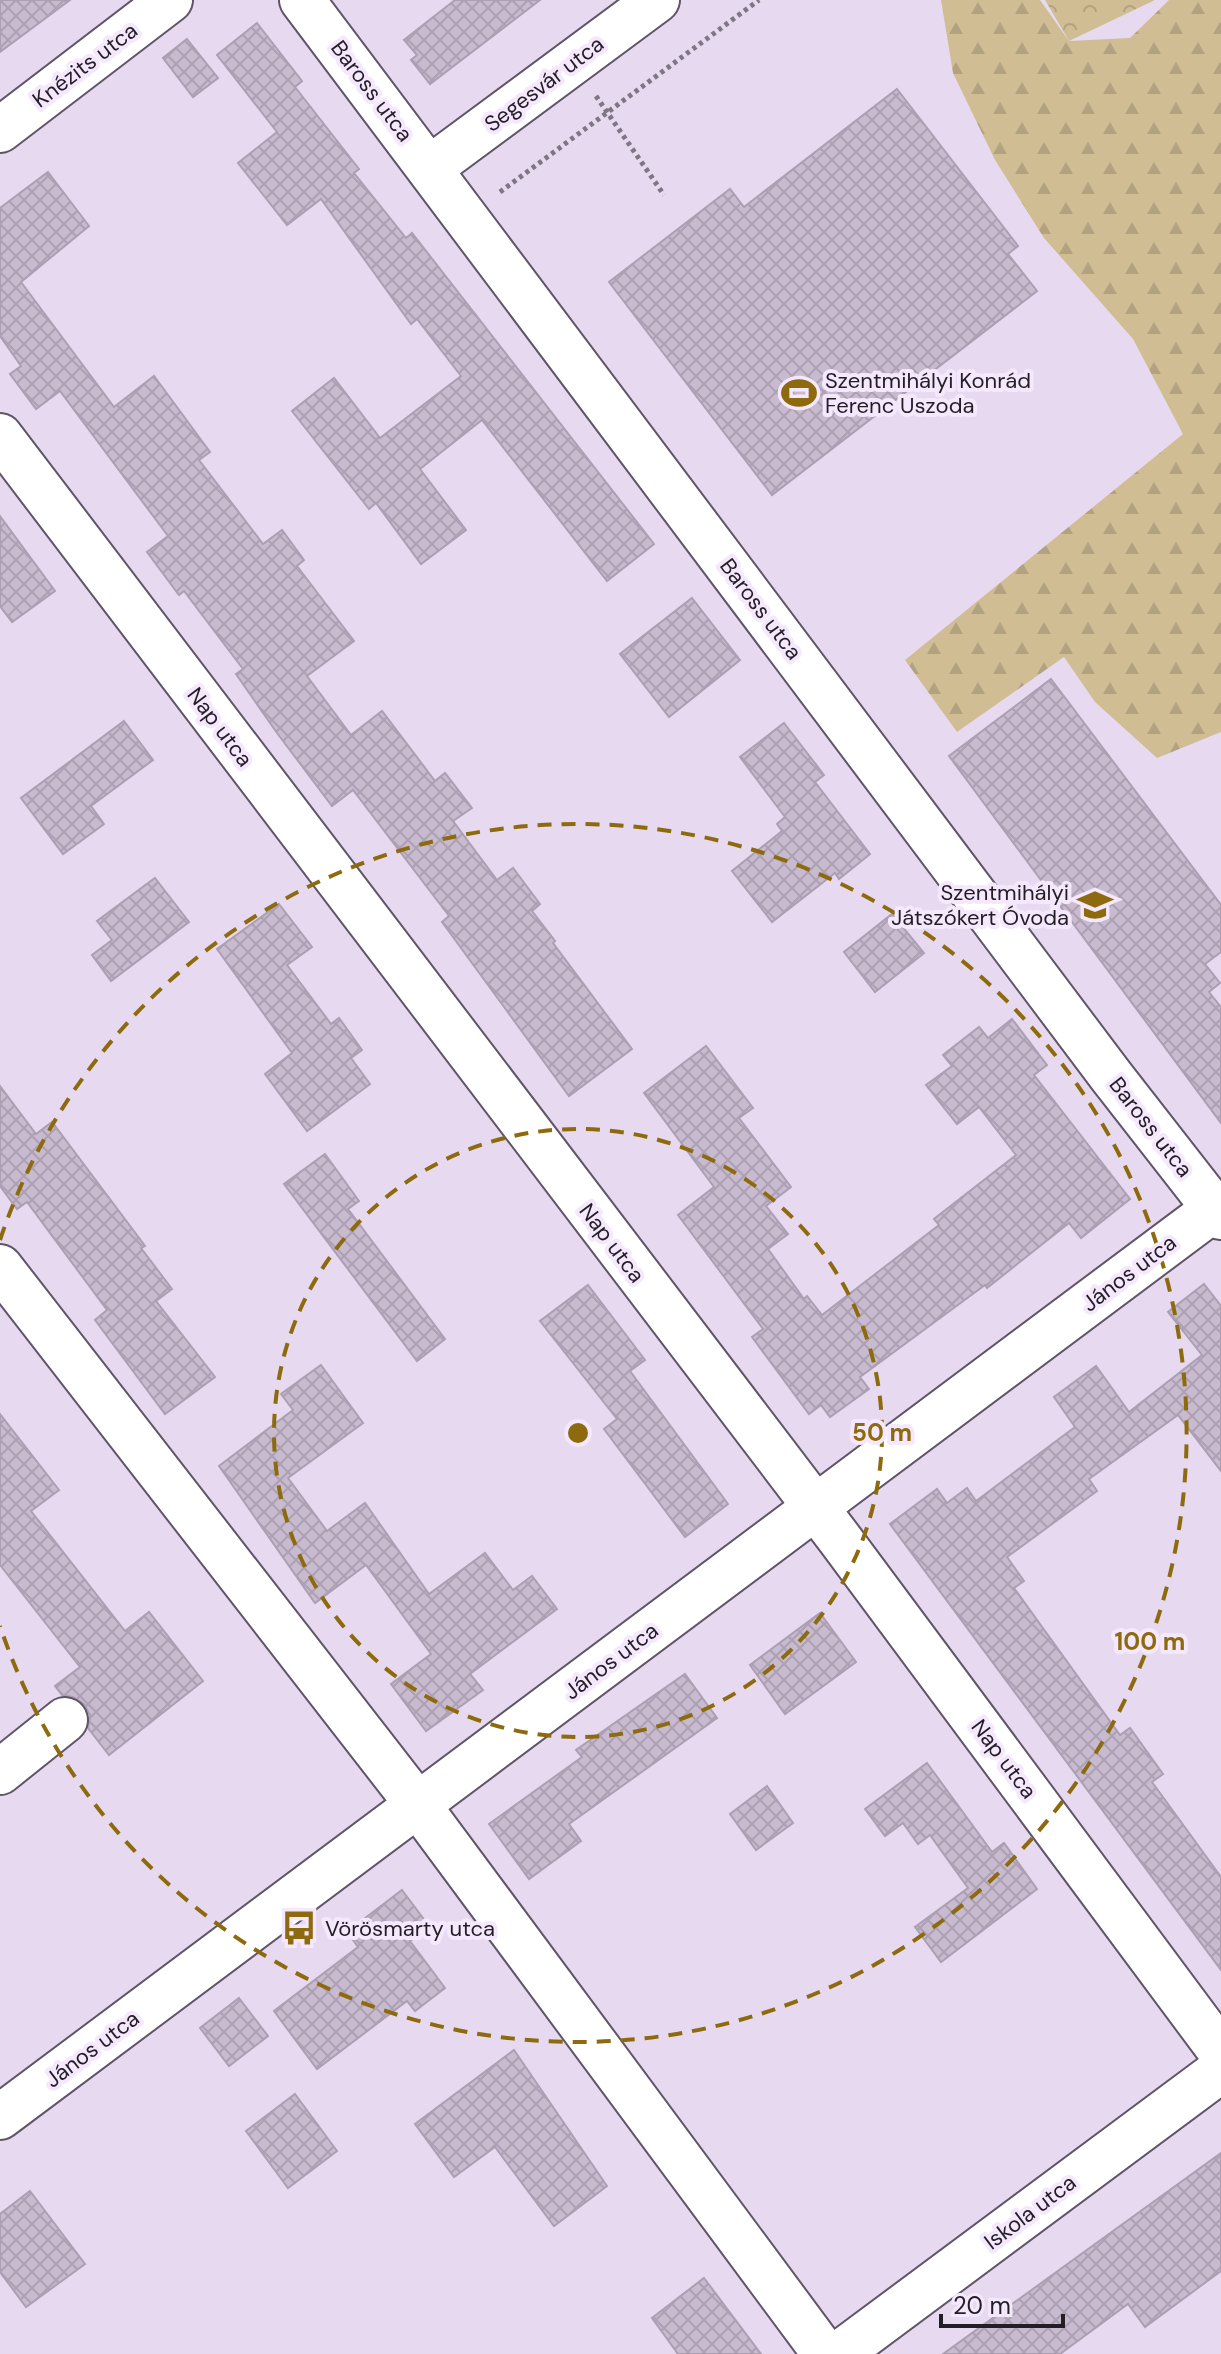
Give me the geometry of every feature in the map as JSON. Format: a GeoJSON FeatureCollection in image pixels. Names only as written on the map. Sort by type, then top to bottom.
{"type":"FeatureCollection","features":[{"type":"Feature","properties":{"kind":"street","name":"Knézits utca"},"geometry":{"type":"LineString","coordinates":[[0,130],[170,0]]}},
{"type":"Feature","properties":{"kind":"street","name":"Baross utca"},"geometry":{"type":"LineString","coordinates":[[302,0],[1111,1076],[1219,1210]]}},
{"type":"Feature","properties":{"kind":"street","name":"Segesvár utca"},"geometry":{"type":"LineString","coordinates":[[430,168],[657,0]]}},
{"type":"Feature","properties":{"kind":"street","name":"Nap utca"},"geometry":{"type":"LineString","coordinates":[[0,436],[815,1509],[1221,2052]]}},
{"type":"Feature","properties":{"kind":"street","name":"János utca"},"geometry":{"type":"LineString","coordinates":[[0,2117],[1219,1210]]}},
{"type":"Feature","properties":{"kind":"street"},"geometry":{"type":"LineString","coordinates":[[0,1267],[418,1805],[825,2354]]}},
{"type":"Feature","properties":{"kind":"street"},"geometry":{"type":"LineString","coordinates":[[0,1772],[65,1720]]}},
{"type":"Feature","properties":{"kind":"street","name":"Iskola utca"},"geometry":{"type":"LineString","coordinates":[[839,2354],[1221,2070]]}},
{"type":"Feature","properties":{"kind":"path"},"geometry":{"type":"LineString","coordinates":[[509,205],[500,192],[759,0]]}},
{"type":"Feature","properties":{"kind":"path"},"geometry":{"type":"LineString","coordinates":[[572,63],[664,195]]}},
{"type":"Feature","properties":{"kind":"green space"},"geometry":{"type":"Polygon","coordinates":[[[941,0],[1040,0],[1069,41],[1130,38],[1169,0],[1221,0],[1221,732],[1157,758],[1095,702],[1064,657],[957,732],[905,660],[1183,434],[1133,339],[1044,238],[995,160],[953,73],[941,0]]]}},
{"type":"Feature","properties":{"kind":"green space"},"geometry":{"type":"Polygon","coordinates":[[[1045,0],[1155,0],[1069,41],[1045,0]]]}},
{"type":"Feature","properties":{"kind":"building"},"geometry":{"type":"Polygon","coordinates":[[[0,0],[70,0],[0,52],[0,0]]]}},
{"type":"Feature","properties":{"kind":"building"},"geometry":{"type":"Polygon","coordinates":[[[455,0],[540,0],[430,84],[411,60],[417,55],[404,40],[455,0]]]}},
{"type":"Feature","properties":{"kind":"building"},"geometry":{"type":"Polygon","coordinates":[[[257,23],[302,81],[295,87],[359,169],[354,173],[406,238],[412,233],[654,544],[607,581],[482,420],[420,469],[466,530],[421,564],[376,503],[369,509],[292,411],[334,378],[380,438],[461,376],[417,319],[411,324],[321,199],[287,225],[238,163],[277,132],[217,55],[257,23]]]}},
{"type":"Feature","properties":{"kind":"building"},"geometry":{"type":"Polygon","coordinates":[[[187,39],[218,78],[193,97],[163,58],[187,39]]]}},
{"type":"Feature","properties":{"kind":"building","name":"Szentmihályi Konrád Ferenc Uszoda"},"geometry":{"type":"Polygon","coordinates":[[[897,89],[1018,246],[1008,254],[1037,291],[772,495],[609,282],[730,189],[744,207],[897,89]]]}},
{"type":"Feature","properties":{"kind":"building"},"geometry":{"type":"Polygon","coordinates":[[[48,172],[89,226],[21,282],[114,407],[154,376],[210,452],[199,460],[263,544],[282,530],[304,560],[297,566],[354,641],[307,676],[351,735],[382,711],[435,781],[445,773],[472,808],[453,821],[497,880],[513,868],[540,904],[532,911],[555,941],[553,943],[632,1049],[569,1096],[442,922],[449,916],[353,790],[332,806],[277,733],[236,674],[243,669],[184,591],[179,595],[147,552],[168,536],[60,391],[36,409],[10,374],[21,366],[0,336],[0,208],[48,172]]]}},
{"type":"Feature","properties":{"kind":"building"},"geometry":{"type":"Polygon","coordinates":[[[0,516],[55,591],[12,622],[0,606],[0,516]]]}},
{"type":"Feature","properties":{"kind":"building"},"geometry":{"type":"Polygon","coordinates":[[[692,598],[740,660],[669,717],[620,654],[692,598]]]}},
{"type":"Feature","properties":{"kind":"building"},"geometry":{"type":"Polygon","coordinates":[[[1051,679],[1221,905],[1221,952],[1205,964],[1220,983],[1209,992],[1221,1007],[1221,1123],[949,756],[1051,679]]]}},
{"type":"Feature","properties":{"kind":"building"},"geometry":{"type":"Polygon","coordinates":[[[124,721],[153,760],[91,806],[104,824],[63,854],[21,798],[124,721]]]}},
{"type":"Feature","properties":{"kind":"building"},"geometry":{"type":"Polygon","coordinates":[[[784,723],[824,775],[815,782],[870,854],[839,879],[835,873],[772,922],[732,871],[782,831],[777,824],[785,817],[740,757],[784,723]]]}},
{"type":"Feature","properties":{"kind":"building"},"geometry":{"type":"Polygon","coordinates":[[[155,878],[189,922],[111,981],[92,955],[112,940],[97,921],[155,878]]]}},
{"type":"Feature","properties":{"kind":"building"},"geometry":{"type":"Polygon","coordinates":[[[279,904],[312,947],[287,965],[331,1024],[339,1018],[362,1050],[351,1058],[370,1084],[307,1131],[265,1074],[292,1053],[217,949],[279,904]]]}},
{"type":"Feature","properties":{"kind":"building"},"geometry":{"type":"Polygon","coordinates":[[[892,914],[924,953],[875,992],[844,952],[892,914]]]}},
{"type":"Feature","properties":{"kind":"building"},"geometry":{"type":"Polygon","coordinates":[[[1012,1019],[1047,1065],[1034,1075],[1130,1199],[1081,1238],[1069,1223],[987,1288],[985,1285],[860,1377],[869,1389],[830,1417],[821,1405],[809,1414],[752,1337],[763,1329],[678,1215],[714,1187],[644,1093],[706,1046],[753,1108],[739,1118],[791,1187],[766,1206],[788,1234],[768,1249],[804,1299],[807,1296],[822,1315],[939,1225],[934,1219],[1016,1155],[979,1107],[957,1124],[926,1085],[952,1066],[943,1055],[979,1027],[988,1038],[1012,1019]]]}},
{"type":"Feature","properties":{"kind":"building"},"geometry":{"type":"Polygon","coordinates":[[[0,1086],[36,1134],[52,1122],[145,1246],[141,1248],[172,1289],[156,1301],[215,1377],[165,1414],[95,1320],[107,1310],[27,1202],[17,1209],[0,1186],[0,1086]]]}},
{"type":"Feature","properties":{"kind":"building"},"geometry":{"type":"Polygon","coordinates":[[[325,1154],[359,1201],[348,1209],[445,1339],[417,1361],[284,1184],[325,1154]]]}},
{"type":"Feature","properties":{"kind":"building"},"geometry":{"type":"Polygon","coordinates":[[[1204,1284],[1221,1306],[1221,1471],[1178,1415],[1089,1479],[1097,1491],[1007,1557],[1024,1581],[1014,1588],[1120,1735],[1130,1728],[1163,1774],[1152,1782],[1221,1877],[1221,1970],[890,1524],[937,1489],[947,1503],[967,1488],[976,1501],[1075,1427],[1054,1397],[1096,1366],[1129,1412],[1202,1355],[1168,1312],[1204,1284]]]}},
{"type":"Feature","properties":{"kind":"building"},"geometry":{"type":"Polygon","coordinates":[[[588,1285],[645,1360],[630,1371],[728,1504],[685,1537],[604,1429],[617,1419],[540,1321],[588,1285]]]}},
{"type":"Feature","properties":{"kind":"building"},"geometry":{"type":"Polygon","coordinates":[[[321,1365],[363,1423],[288,1478],[327,1531],[365,1503],[429,1594],[485,1553],[513,1590],[532,1576],[557,1609],[470,1674],[483,1690],[426,1731],[391,1684],[431,1654],[366,1565],[315,1603],[219,1466],[293,1410],[281,1394],[321,1365]]]}},
{"type":"Feature","properties":{"kind":"building"},"geometry":{"type":"Polygon","coordinates":[[[0,1414],[59,1490],[31,1511],[125,1631],[149,1612],[203,1681],[109,1755],[88,1728],[90,1715],[84,1704],[62,1695],[55,1686],[80,1667],[0,1565],[0,1414]]]}},
{"type":"Feature","properties":{"kind":"building"},"geometry":{"type":"Polygon","coordinates":[[[820,1613],[856,1662],[785,1714],[750,1665],[820,1613]]]}},
{"type":"Feature","properties":{"kind":"building"},"geometry":{"type":"Polygon","coordinates":[[[685,1674],[717,1718],[569,1824],[581,1841],[529,1879],[489,1824],[582,1757],[576,1750],[685,1674]]]}},
{"type":"Feature","properties":{"kind":"building"},"geometry":{"type":"Polygon","coordinates":[[[927,1763],[992,1852],[1004,1843],[1037,1889],[941,1962],[915,1927],[968,1888],[930,1835],[918,1844],[903,1823],[885,1836],[865,1809],[927,1763]]]}},
{"type":"Feature","properties":{"kind":"building"},"geometry":{"type":"Polygon","coordinates":[[[767,1786],[793,1823],[756,1850],[730,1814],[767,1786]]]}},
{"type":"Feature","properties":{"kind":"building"},"geometry":{"type":"Polygon","coordinates":[[[402,1890],[429,1926],[410,1941],[445,1988],[415,2011],[407,2001],[317,2069],[274,2011],[358,1947],[347,1932],[402,1890]]]}},
{"type":"Feature","properties":{"kind":"building"},"geometry":{"type":"Polygon","coordinates":[[[239,1998],[268,2036],[229,2066],[200,2028],[239,1998]]]}},
{"type":"Feature","properties":{"kind":"building"},"geometry":{"type":"Polygon","coordinates":[[[514,2050],[607,2186],[554,2226],[495,2147],[454,2177],[415,2124],[514,2050]]]}},
{"type":"Feature","properties":{"kind":"building"},"geometry":{"type":"Polygon","coordinates":[[[295,2094],[337,2151],[288,2188],[246,2131],[295,2094]]]}},
{"type":"Feature","properties":{"kind":"building"},"geometry":{"type":"Polygon","coordinates":[[[1221,2153],[1221,2271],[1145,2327],[1128,2304],[1060,2354],[943,2354],[1221,2153]]]}},
{"type":"Feature","properties":{"kind":"building"},"geometry":{"type":"Polygon","coordinates":[[[30,2191],[85,2264],[26,2307],[0,2272],[0,2214],[30,2191]]]}},
{"type":"Feature","properties":{"kind":"building"},"geometry":{"type":"Polygon","coordinates":[[[704,2278],[761,2354],[678,2354],[652,2318],[704,2278]]]}},
{"type":"Feature","properties":{"kind":"place","name":"Szentmihályi Konrád Ferenc Uszoda"},"geometry":{"type":"Point","coordinates":[799,393]}},
{"type":"Feature","properties":{"kind":"place","name":"Szentmihályi Játszókert Óvoda"},"geometry":{"type":"Point","coordinates":[1095,905]}},
{"type":"Feature","properties":{"kind":"place","name":"Vörösmarty utca"},"geometry":{"type":"Point","coordinates":[299,1928]}}]}
